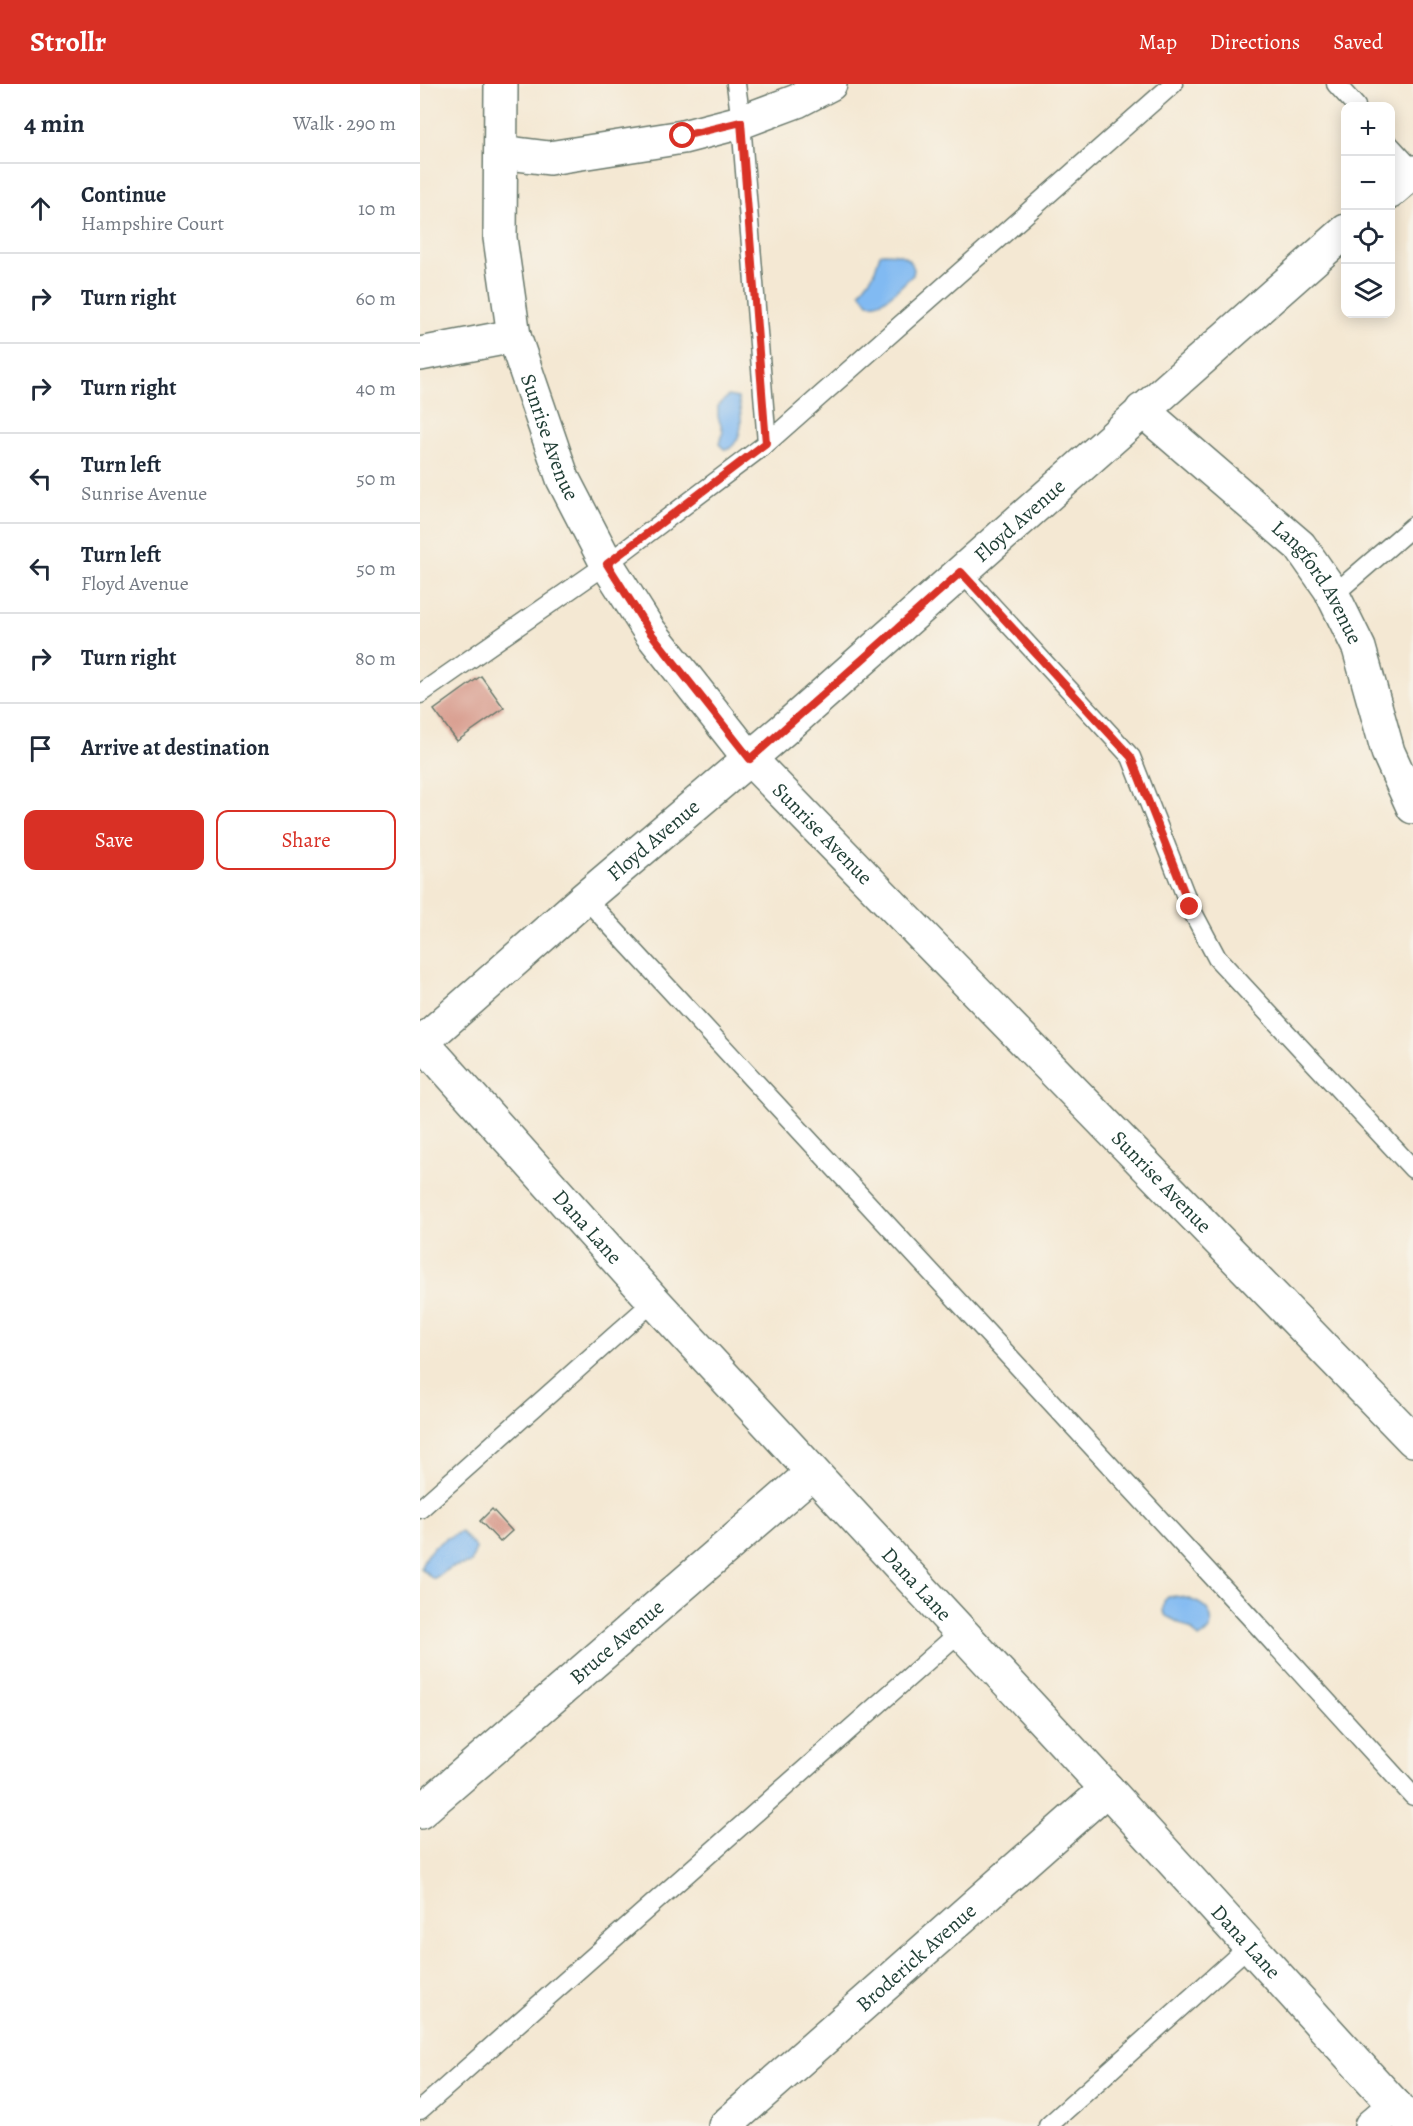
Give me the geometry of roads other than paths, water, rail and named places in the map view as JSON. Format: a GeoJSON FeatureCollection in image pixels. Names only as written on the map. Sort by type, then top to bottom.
{"type":"FeatureCollection","features":[{"type":"Feature","properties":{"kind":"street","name":"Sunrise Avenue"},"geometry":{"type":"LineString","coordinates":[[501,84],[500,238],[514,336],[563,479],[607,564],[650,632],[750,759],[1413,1440]]}},
{"type":"Feature","properties":{"kind":"street"},"geometry":{"type":"LineString","coordinates":[[501,152],[549,158],[683,136],[741,122],[797,101],[830,84]]}},
{"type":"Feature","properties":{"kind":"street"},"geometry":{"type":"LineString","coordinates":[[1395,187],[1413,171]]}},
{"type":"Feature","properties":{"kind":"street","name":"Floyd Avenue"},"geometry":{"type":"LineString","coordinates":[[421,1043],[585,898],[750,759],[1341,235]]}},
{"type":"Feature","properties":{"kind":"street"},"geometry":{"type":"LineString","coordinates":[[420,354],[514,336]]}},
{"type":"Feature","properties":{"kind":"street","name":"Langford Avenue"},"geometry":{"type":"LineString","coordinates":[[1142,410],[1300,546],[1333,595],[1359,648],[1388,752],[1411,799]]}},
{"type":"Feature","properties":{"kind":"street","name":"Dana Lane"},"geometry":{"type":"LineString","coordinates":[[421,1043],[654,1301],[1250,1946],[1393,2119]]}},
{"type":"Feature","properties":{"kind":"street","name":"Bruce Avenue"},"geometry":{"type":"LineString","coordinates":[[420,1812],[813,1473]]}},
{"type":"Feature","properties":{"kind":"street","name":"Broderick Avenue"},"geometry":{"type":"LineString","coordinates":[[725,2126],[1107,1790]]}},
{"type":"Feature","properties":{"kind":"lane"},"geometry":{"type":"LineString","coordinates":[[736,84],[741,122],[766,443]]}},
{"type":"Feature","properties":{"kind":"lane"},"geometry":{"type":"LineString","coordinates":[[420,693],[607,564],[766,443],[1173,84]]}},
{"type":"Feature","properties":{"kind":"lane"},"geometry":{"type":"LineString","coordinates":[[1336,84],[1352,102]]}},
{"type":"Feature","properties":{"kind":"lane"},"geometry":{"type":"LineString","coordinates":[[1395,151],[1413,171]]}},
{"type":"Feature","properties":{"kind":"lane"},"geometry":{"type":"LineString","coordinates":[[1333,595],[1413,526]]}},
{"type":"Feature","properties":{"kind":"lane"},"geometry":{"type":"LineString","coordinates":[[961,572],[1131,757],[1190,907],[1216,958],[1413,1169]]}},
{"type":"Feature","properties":{"kind":"lane"},"geometry":{"type":"LineString","coordinates":[[585,898],[1413,1796]]}},
{"type":"Feature","properties":{"kind":"lane"},"geometry":{"type":"LineString","coordinates":[[420,1509],[654,1301]]}},
{"type":"Feature","properties":{"kind":"lane"},"geometry":{"type":"LineString","coordinates":[[420,2110],[961,1631]]}},
{"type":"Feature","properties":{"kind":"lane"},"geometry":{"type":"LineString","coordinates":[[1048,2126],[1250,1946]]}},
{"type":"Feature","properties":{"kind":"water"},"geometry":{"type":"Polygon","coordinates":[[[880,254],[905,257],[912,264],[913,275],[886,299],[868,303],[860,292],[874,273],[880,254]]]}},
{"type":"Feature","properties":{"kind":"water"},"geometry":{"type":"Polygon","coordinates":[[[728,396],[738,398],[741,426],[734,444],[729,449],[724,449],[719,444],[723,431],[718,417],[718,406],[728,396]]]}},
{"type":"Feature","properties":{"kind":"water"},"geometry":{"type":"Polygon","coordinates":[[[461,1532],[476,1548],[471,1563],[452,1567],[433,1579],[421,1568],[423,1562],[431,1550],[442,1541],[461,1532]]]}},
{"type":"Feature","properties":{"kind":"water"},"geometry":{"type":"Polygon","coordinates":[[[1169,1596],[1188,1599],[1206,1608],[1211,1624],[1205,1634],[1199,1638],[1191,1629],[1166,1616],[1163,1611],[1164,1601],[1169,1596]]]}}]}
